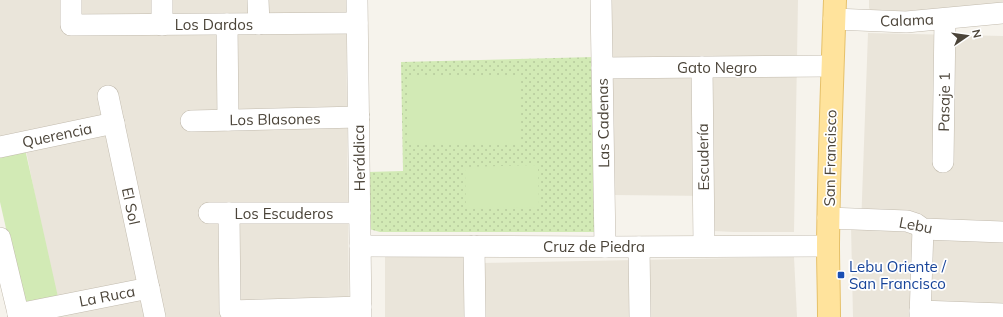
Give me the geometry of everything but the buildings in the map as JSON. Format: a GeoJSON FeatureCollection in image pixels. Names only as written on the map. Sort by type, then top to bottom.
{"type":"FeatureCollection","features":[{"type":"Feature","properties":{"kind":"main road","name":"San Francisco"},"geometry":{"type":"LineString","coordinates":[[829,317],[828,218],[835,10]]}},
{"type":"Feature","properties":{"kind":"street","name":"Los Dardos"},"geometry":{"type":"LineString","coordinates":[[71,0],[71,25],[357,23]]}},
{"type":"Feature","properties":{"kind":"street"},"geometry":{"type":"LineString","coordinates":[[162,0],[162,25]]}},
{"type":"Feature","properties":{"kind":"street"},"geometry":{"type":"LineString","coordinates":[[258,0],[259,24]]}},
{"type":"Feature","properties":{"kind":"street","name":"Heráldica"},"geometry":{"type":"LineString","coordinates":[[357,0],[361,312]]}},
{"type":"Feature","properties":{"kind":"street","name":"Las Cadenas"},"geometry":{"type":"LineString","coordinates":[[601,0],[605,247]]}},
{"type":"Feature","properties":{"kind":"street","name":"Calama"},"geometry":{"type":"LineString","coordinates":[[835,10],[906,22],[1003,13]]}},
{"type":"Feature","properties":{"kind":"street","name":"Pasaje 1"},"geometry":{"type":"LineString","coordinates":[[943,162],[945,19]]}},
{"type":"Feature","properties":{"kind":"street"},"geometry":{"type":"LineString","coordinates":[[227,24],[228,120]]}},
{"type":"Feature","properties":{"kind":"street","name":"Gato Negro"},"geometry":{"type":"LineString","coordinates":[[602,68],[832,66]]}},
{"type":"Feature","properties":{"kind":"street","name":"Escudería"},"geometry":{"type":"LineString","coordinates":[[702,67],[704,246]]}},
{"type":"Feature","properties":{"kind":"street","name":"El Sol"},"geometry":{"type":"LineString","coordinates":[[108,96],[155,317]]}},
{"type":"Feature","properties":{"kind":"street","name":"Los Blasones"},"geometry":{"type":"LineString","coordinates":[[192,121],[358,117]]}},
{"type":"Feature","properties":{"kind":"street","name":"Querencia"},"geometry":{"type":"LineString","coordinates":[[0,147],[114,123]]}},
{"type":"Feature","properties":{"kind":"street","name":"Los Escuderos"},"geometry":{"type":"LineString","coordinates":[[209,213],[360,213]]}},
{"type":"Feature","properties":{"kind":"street"},"geometry":{"type":"LineString","coordinates":[[229,213],[230,310],[361,312]]}},
{"type":"Feature","properties":{"kind":"street","name":"Lebu"},"geometry":{"type":"LineString","coordinates":[[828,218],[907,222],[916,224],[923,229],[1003,232]]}},
{"type":"Feature","properties":{"kind":"street"},"geometry":{"type":"LineString","coordinates":[[923,229],[920,314],[1003,314]]}},
{"type":"Feature","properties":{"kind":"street"},"geometry":{"type":"LineString","coordinates":[[0,238],[4,272],[18,316]]}},
{"type":"Feature","properties":{"kind":"street","name":"Cruz de Piedra"},"geometry":{"type":"LineString","coordinates":[[360,246],[828,246]]}},
{"type":"Feature","properties":{"kind":"street"},"geometry":{"type":"LineString","coordinates":[[474,246],[475,317]]}},
{"type":"Feature","properties":{"kind":"street"},"geometry":{"type":"LineString","coordinates":[[639,246],[640,317]]}},
{"type":"Feature","properties":{"kind":"street","name":"La Ruca"},"geometry":{"type":"LineString","coordinates":[[18,316],[149,288]]}},
{"type":"Feature","properties":{"kind":"shaded area"},"geometry":{"type":"Polygon","coordinates":[[[0,0],[346,0],[349,317],[59,317],[23,135],[0,140],[0,0]]]}},
{"type":"Feature","properties":{"kind":"shaded area"},"geometry":{"type":"Polygon","coordinates":[[[609,0],[798,0],[794,232],[713,231],[711,196],[612,195],[609,0]]]}},
{"type":"Feature","properties":{"kind":"shaded area"},"geometry":{"type":"Polygon","coordinates":[[[869,0],[1003,0],[1003,3],[874,15],[869,8],[869,0]]]}},
{"type":"Feature","properties":{"kind":"shaded area"},"geometry":{"type":"Polygon","coordinates":[[[868,33],[1003,36],[1003,317],[853,317],[851,226],[861,226],[868,33]]]}},
{"type":"Feature","properties":{"kind":"shaded area"},"geometry":{"type":"Polygon","coordinates":[[[385,252],[466,253],[468,317],[385,317],[385,252]]]}},
{"type":"Feature","properties":{"kind":"shaded area"},"geometry":{"type":"Polygon","coordinates":[[[794,257],[797,317],[482,317],[481,263],[794,257]]]}},
{"type":"Feature","properties":{"kind":"green space"},"geometry":{"type":"Polygon","coordinates":[[[594,57],[597,232],[380,232],[369,229],[368,172],[403,171],[401,62],[594,57]]]}},
{"type":"Feature","properties":{"kind":"green space"},"geometry":{"type":"Polygon","coordinates":[[[520,75],[521,143],[407,143],[407,76],[520,75]]]}},
{"type":"Feature","properties":{"kind":"green space"},"geometry":{"type":"Polygon","coordinates":[[[25,149],[58,297],[23,303],[0,202],[0,156],[25,149]]]}},
{"type":"Feature","properties":{"kind":"green space"},"geometry":{"type":"Polygon","coordinates":[[[538,165],[539,207],[466,209],[465,167],[538,165]]]}},
{"type":"Feature","properties":{"kind":"place","name":"Lebu Oriente / San Francisco"},"geometry":{"type":"Point","coordinates":[841,275]}}]}
